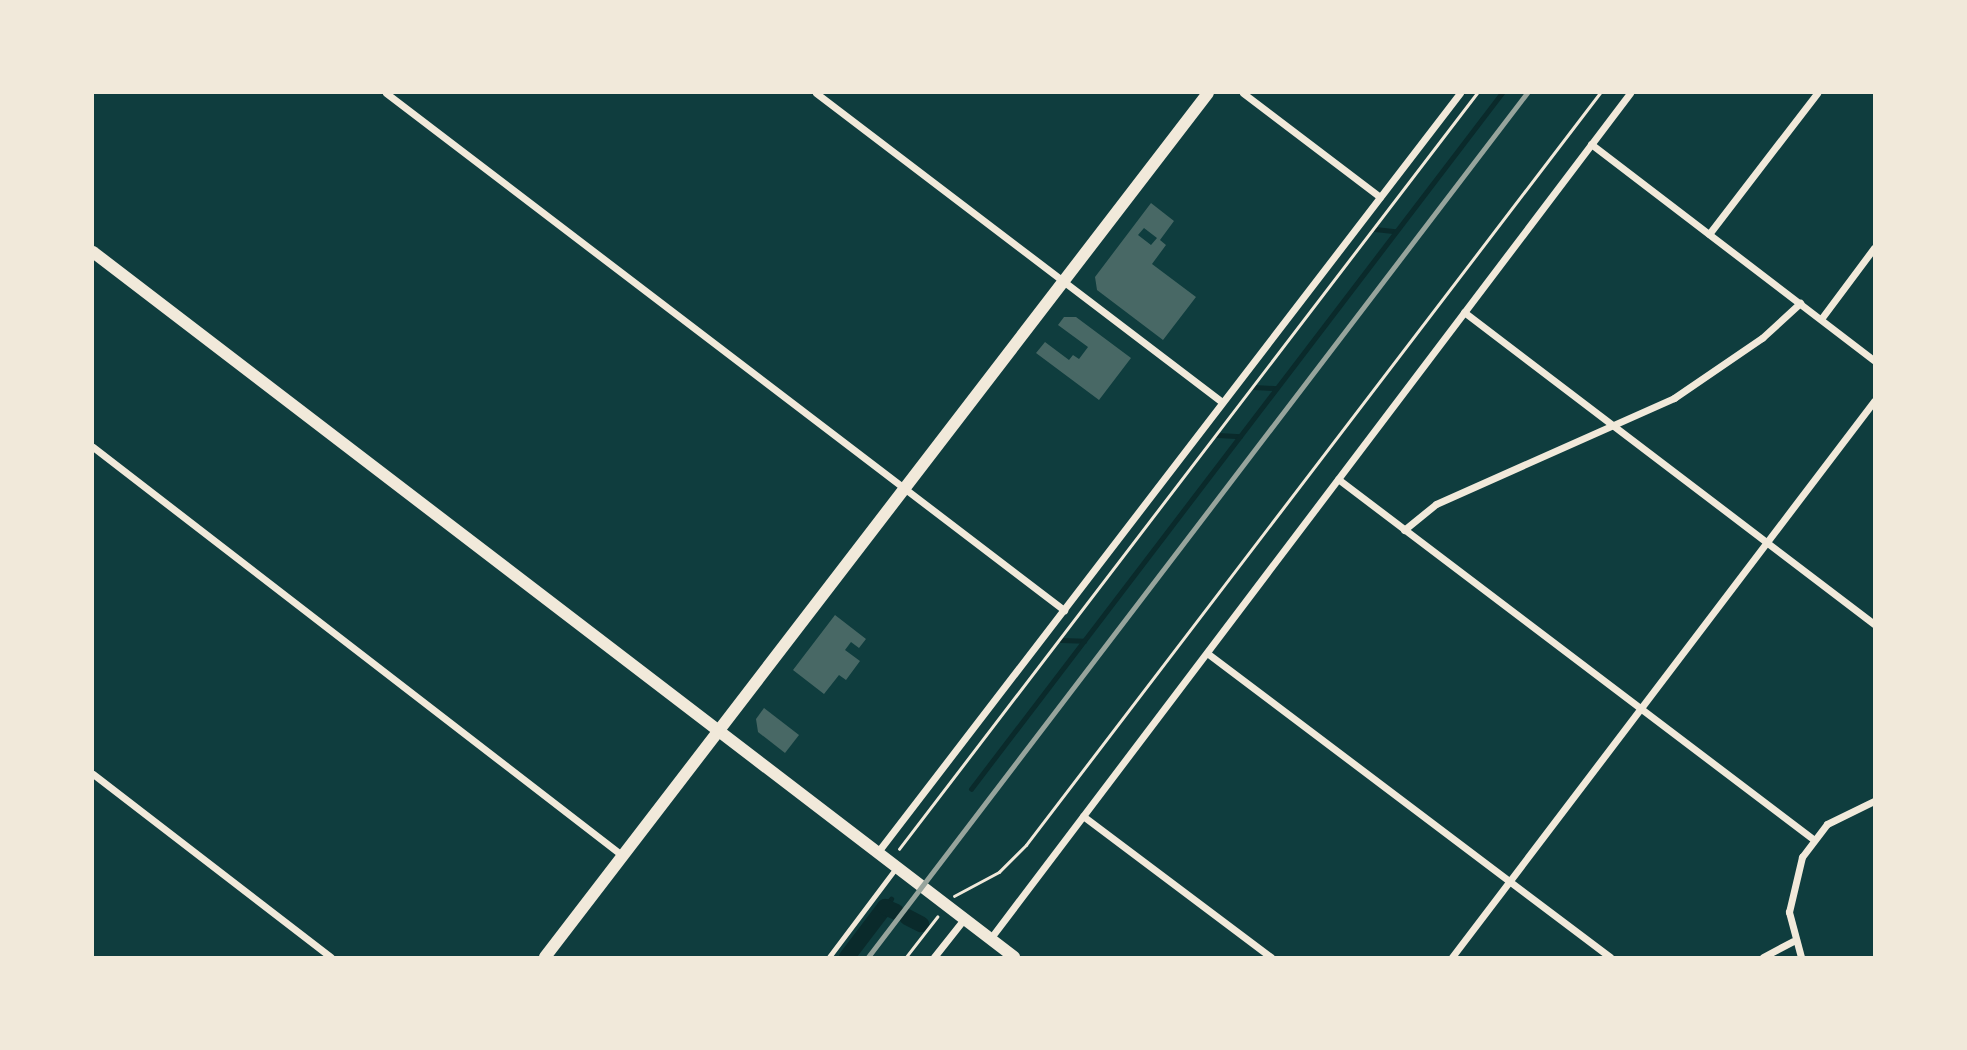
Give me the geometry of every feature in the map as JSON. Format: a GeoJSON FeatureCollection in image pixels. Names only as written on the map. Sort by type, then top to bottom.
{"type":"FeatureCollection","features":[{"type":"Feature","properties":{"kind":"main road"},"geometry":{"type":"LineString","coordinates":[[545,957],[1208,93]]}},
{"type":"Feature","properties":{"kind":"main road"},"geometry":{"type":"LineString","coordinates":[[93,252],[1014,957]]}},
{"type":"Feature","properties":{"kind":"street"},"geometry":{"type":"LineString","coordinates":[[386,93],[1064,610]]}},
{"type":"Feature","properties":{"kind":"street"},"geometry":{"type":"LineString","coordinates":[[816,93],[1222,402]]}},
{"type":"Feature","properties":{"kind":"street"},"geometry":{"type":"LineString","coordinates":[[1243,93],[1380,197]]}},
{"type":"Feature","properties":{"kind":"street"},"geometry":{"type":"LineString","coordinates":[[877,853],[1460,93]]}},
{"type":"Feature","properties":{"kind":"street"},"geometry":{"type":"LineString","coordinates":[[990,939],[1630,93]]}},
{"type":"Feature","properties":{"kind":"street"},"geometry":{"type":"LineString","coordinates":[[1709,234],[1817,93]]}},
{"type":"Feature","properties":{"kind":"street"},"geometry":{"type":"LineString","coordinates":[[1591,144],[1874,360]]}},
{"type":"Feature","properties":{"kind":"street"},"geometry":{"type":"LineString","coordinates":[[1821,319],[1874,248]]}},
{"type":"Feature","properties":{"kind":"street"},"geometry":{"type":"LineString","coordinates":[[1404,530],[1436,504],[1614,426],[1687,390],[1773,330],[1800,303]]}},
{"type":"Feature","properties":{"kind":"street"},"geometry":{"type":"LineString","coordinates":[[1464,312],[1874,624]]}},
{"type":"Feature","properties":{"kind":"street"},"geometry":{"type":"LineString","coordinates":[[1452,957],[1874,401]]}},
{"type":"Feature","properties":{"kind":"street"},"geometry":{"type":"LineString","coordinates":[[93,447],[623,856]]}},
{"type":"Feature","properties":{"kind":"street"},"geometry":{"type":"LineString","coordinates":[[1338,480],[1813,839]]}},
{"type":"Feature","properties":{"kind":"street"},"geometry":{"type":"LineString","coordinates":[[1207,653],[1610,957]]}},
{"type":"Feature","properties":{"kind":"street"},"geometry":{"type":"LineString","coordinates":[[93,774],[331,957]]}},
{"type":"Feature","properties":{"kind":"street"},"geometry":{"type":"LineString","coordinates":[[1801,957],[1793,941],[1789,912],[1794,876],[1813,839],[1844,812],[1874,801]]}},
{"type":"Feature","properties":{"kind":"street"},"geometry":{"type":"LineString","coordinates":[[1083,816],[1271,957]]}},
{"type":"Feature","properties":{"kind":"street"},"geometry":{"type":"LineString","coordinates":[[934,957],[964,919]]}},
{"type":"Feature","properties":{"kind":"street"},"geometry":{"type":"LineString","coordinates":[[1763,957],[1793,941]]}},
{"type":"Feature","properties":{"kind":"lane"},"geometry":{"type":"LineString","coordinates":[[829,957],[897,868]]}},
{"type":"Feature","properties":{"kind":"path"},"geometry":{"type":"LineString","coordinates":[[899,849],[1477,93]]}},
{"type":"Feature","properties":{"kind":"path"},"geometry":{"type":"LineString","coordinates":[[957,893],[999,872],[1026,845],[1600,93]]}},
{"type":"Feature","properties":{"kind":"path"},"geometry":{"type":"LineString","coordinates":[[905,957],[940,914]]}},
{"type":"Feature","properties":{"kind":"building"},"geometry":{"type":"Polygon","coordinates":[[[1151,203],[1174,221],[1160,240],[1166,245],[1152,264],[1196,297],[1163,340],[1097,290],[1095,277],[1151,203]],[[1144,228],[1138,235],[1151,245],[1157,238],[1144,228]]]}},
{"type":"Feature","properties":{"kind":"building"},"geometry":{"type":"Polygon","coordinates":[[[1064,317],[1076,317],[1131,358],[1099,400],[1036,353],[1045,342],[1069,360],[1073,355],[1079,359],[1088,347],[1058,325],[1064,317]]]}},
{"type":"Feature","properties":{"kind":"building"},"geometry":{"type":"Polygon","coordinates":[[[835,615],[866,639],[859,648],[851,642],[845,650],[860,661],[846,680],[839,675],[824,694],[793,670],[835,615]]]}},
{"type":"Feature","properties":{"kind":"building"},"geometry":{"type":"Polygon","coordinates":[[[764,708],[799,735],[785,753],[758,732],[756,719],[764,708]]]}},
{"type":"Feature","properties":{"kind":"waterway"},"geometry":{"type":"LineString","coordinates":[[971,789],[1502,93]]}},
{"type":"Feature","properties":{"kind":"waterway"},"geometry":{"type":"LineString","coordinates":[[1375,229],[1395,231]]}},
{"type":"Feature","properties":{"kind":"waterway"},"geometry":{"type":"LineString","coordinates":[[1254,387],[1276,388]]}},
{"type":"Feature","properties":{"kind":"waterway"},"geometry":{"type":"LineString","coordinates":[[1218,435],[1240,436]]}},
{"type":"Feature","properties":{"kind":"waterway"},"geometry":{"type":"LineString","coordinates":[[1061,640],[1084,641]]}},
{"type":"Feature","properties":{"kind":"waterway"},"geometry":{"type":"LineString","coordinates":[[885,907],[891,899]]}},
{"type":"Feature","properties":{"kind":"waterway"},"geometry":{"type":"LineString","coordinates":[[847,957],[885,907],[896,912]]}},
{"type":"Feature","properties":{"kind":"waterway"},"geometry":{"type":"LineString","coordinates":[[907,917],[921,924]]}},
{"type":"Feature","properties":{"kind":"railway"},"geometry":{"type":"LineString","coordinates":[[868,957],[1527,93]]}}]}
